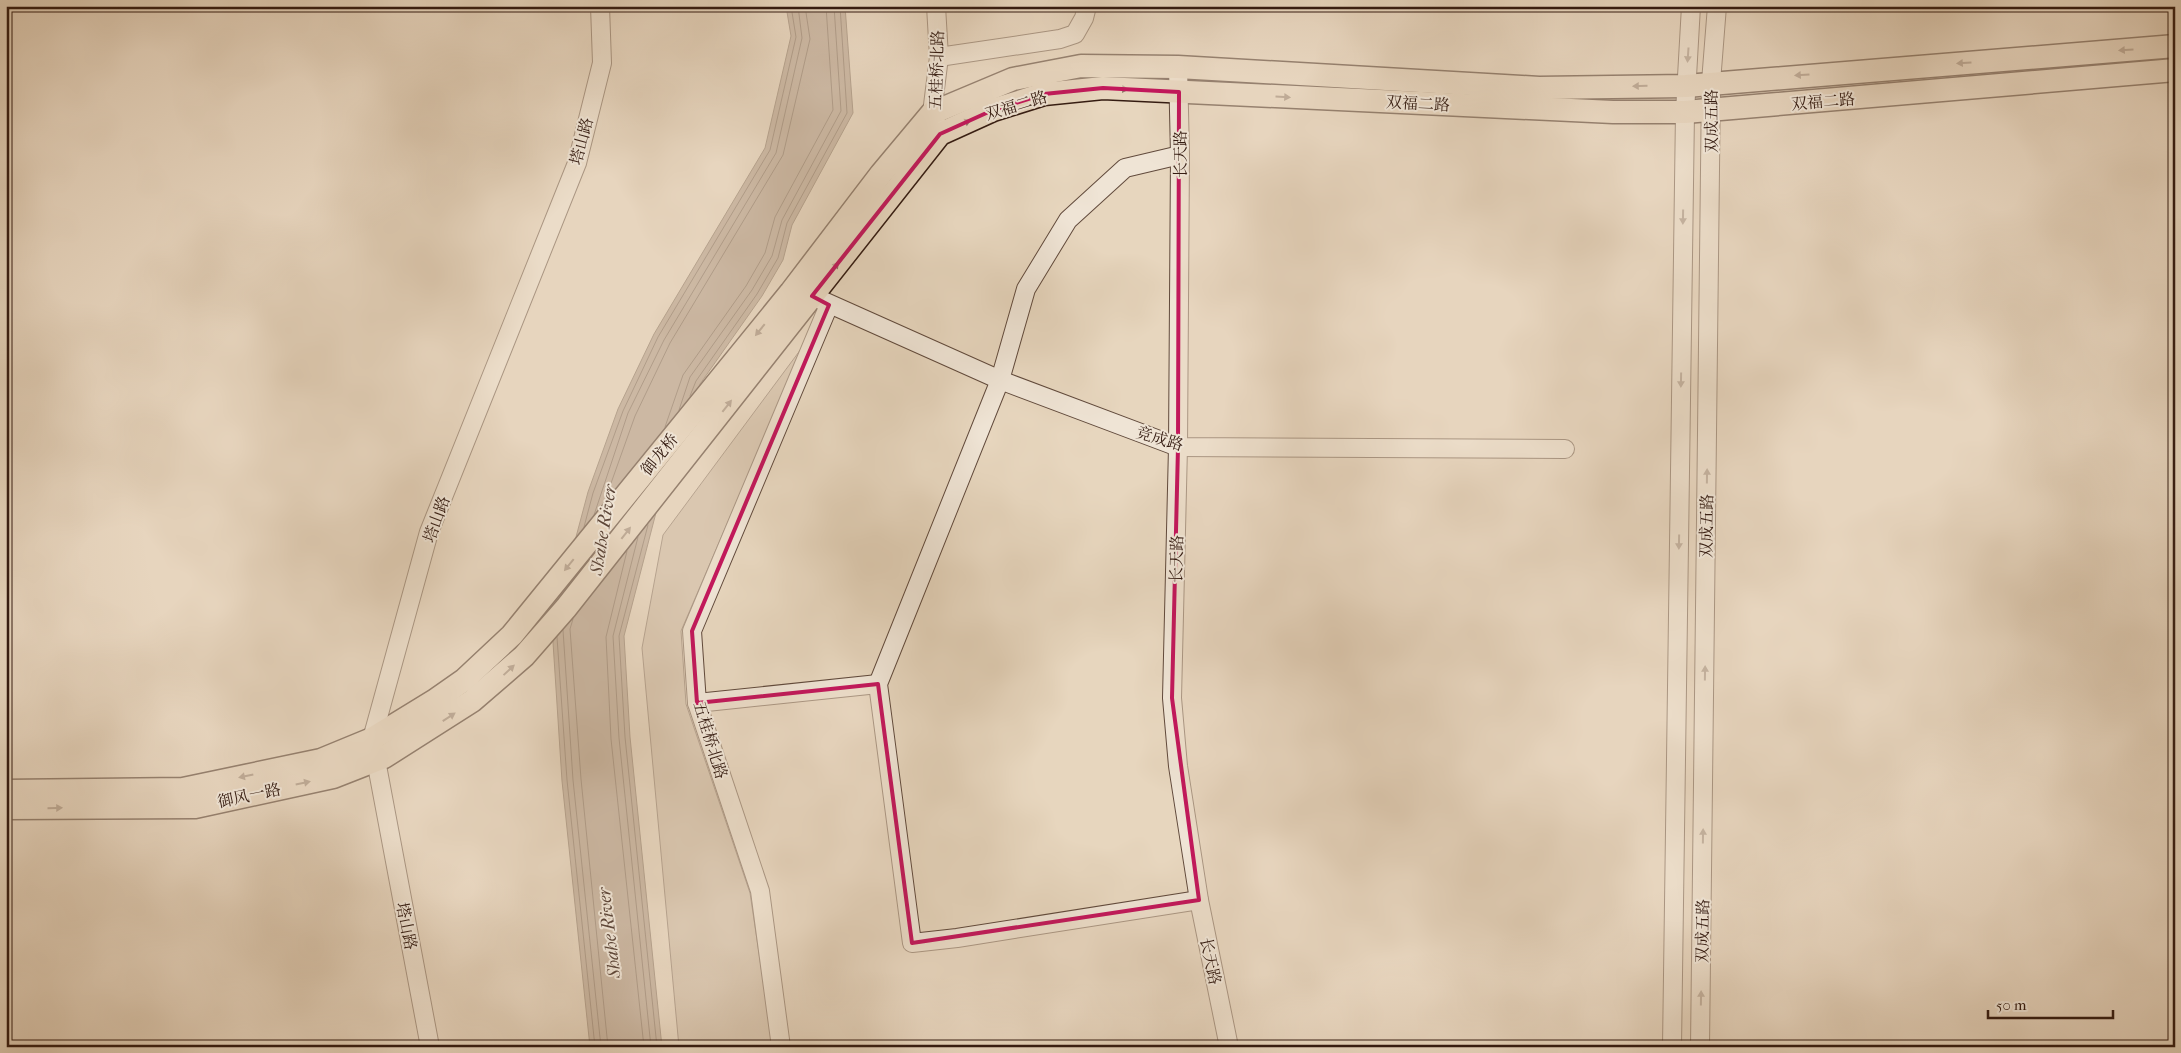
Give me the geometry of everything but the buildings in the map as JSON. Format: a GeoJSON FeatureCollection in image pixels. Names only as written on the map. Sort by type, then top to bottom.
{"type":"FeatureCollection","features":[{"type":"Feature","properties":{"kind":"main road","name":"双福二路"},"geometry":{"type":"LineString","coordinates":[[772,348],[811,298],[881,174],[936,123],[1014,79],[1043,72],[1081,66],[1178,67],[1539,88],[1686,86],[1711,82],[2175,46]]}},
{"type":"Feature","properties":{"kind":"main road","name":"双福二路"},"geometry":{"type":"LineString","coordinates":[[936,123],[993,110],[1044,94],[1104,88],[1603,111],[1685,112],[2175,70]]}},
{"type":"Feature","properties":{"kind":"main road","name":"御龙桥"},"geometry":{"type":"LineString","coordinates":[[464,680],[512,635],[811,298]]}},
{"type":"Feature","properties":{"kind":"main road","name":"御龙桥"},"geometry":{"type":"LineString","coordinates":[[472,702],[524,656],[561,615],[772,348]]}},
{"type":"Feature","properties":{"kind":"main road","name":"御风一路"},"geometry":{"type":"LineString","coordinates":[[6,808],[195,807],[333,777],[373,750],[464,680]]}},
{"type":"Feature","properties":{"kind":"main road","name":"御风一路"},"geometry":{"type":"LineString","coordinates":[[6,791],[183,789],[373,750],[472,702]]}},
{"type":"Feature","properties":{"kind":"street","name":"塔山路"},"geometry":{"type":"LineString","coordinates":[[430,1047],[373,750],[429,532],[577,163],[602,63],[600,6]]}},
{"type":"Feature","properties":{"kind":"street","name":"五桂桥北路"},"geometry":{"type":"LineString","coordinates":[[936,6],[939,57],[936,123]]}},
{"type":"Feature","properties":{"kind":"street"},"geometry":{"type":"LineString","coordinates":[[939,57],[1060,39],[1075,34],[1084,18],[1087,6]]}},
{"type":"Feature","properties":{"kind":"street","name":"双成五路"},"geometry":{"type":"LineString","coordinates":[[1672,1047],[1685,112],[1691,6]]}},
{"type":"Feature","properties":{"kind":"street","name":"双成五路"},"geometry":{"type":"LineString","coordinates":[[1700,1047],[1711,82],[1717,6]]}},
{"type":"Feature","properties":{"kind":"street","name":"长天路"},"geometry":{"type":"LineString","coordinates":[[1178,67],[1180,155],[1178,447],[1172,698],[1178,766],[1199,900],[1229,1047]]}},
{"type":"Feature","properties":{"kind":"street"},"geometry":{"type":"LineString","coordinates":[[1180,155],[1125,168],[1068,220],[1026,289],[1000,380],[878,684],[912,943],[957,938],[1199,900]]}},
{"type":"Feature","properties":{"kind":"street","name":"五桂桥北路"},"geometry":{"type":"LineString","coordinates":[[781,1047],[760,891],[697,703],[692,631],[811,298]]}},
{"type":"Feature","properties":{"kind":"street","name":"竞成路"},"geometry":{"type":"LineString","coordinates":[[811,298],[1000,380],[1178,447],[1564,448]]}},
{"type":"Feature","properties":{"kind":"street"},"geometry":{"type":"LineString","coordinates":[[697,703],[878,684]]}},
{"type":"Feature","properties":{"kind":"highlighted area"},"geometry":{"type":"Polygon","coordinates":[[[1103,88],[1179,92],[1178,447],[1172,698],[1199,900],[912,943],[878,684],[697,703],[692,631],[829,305],[812,296],[940,134],[993,110],[1044,94],[1103,88]]]}},
{"type":"Feature","properties":{"kind":"shaded area"},"geometry":{"type":"Polygon","coordinates":[[[804,345],[681,631],[686,704],[750,893],[773,1047],[679,1047],[642,648],[663,535],[804,345]]]}},
{"type":"Feature","properties":{"kind":"water","name":"Shahe River"},"geometry":{"type":"Polygon","coordinates":[[[786,6],[845,6],[853,113],[792,225],[783,260],[762,296],[700,384],[658,505],[624,636],[630,737],[662,1047],[590,1047],[562,781],[552,627],[588,492],[618,409],[654,334],[765,148],[791,36],[786,6]]]}}]}
